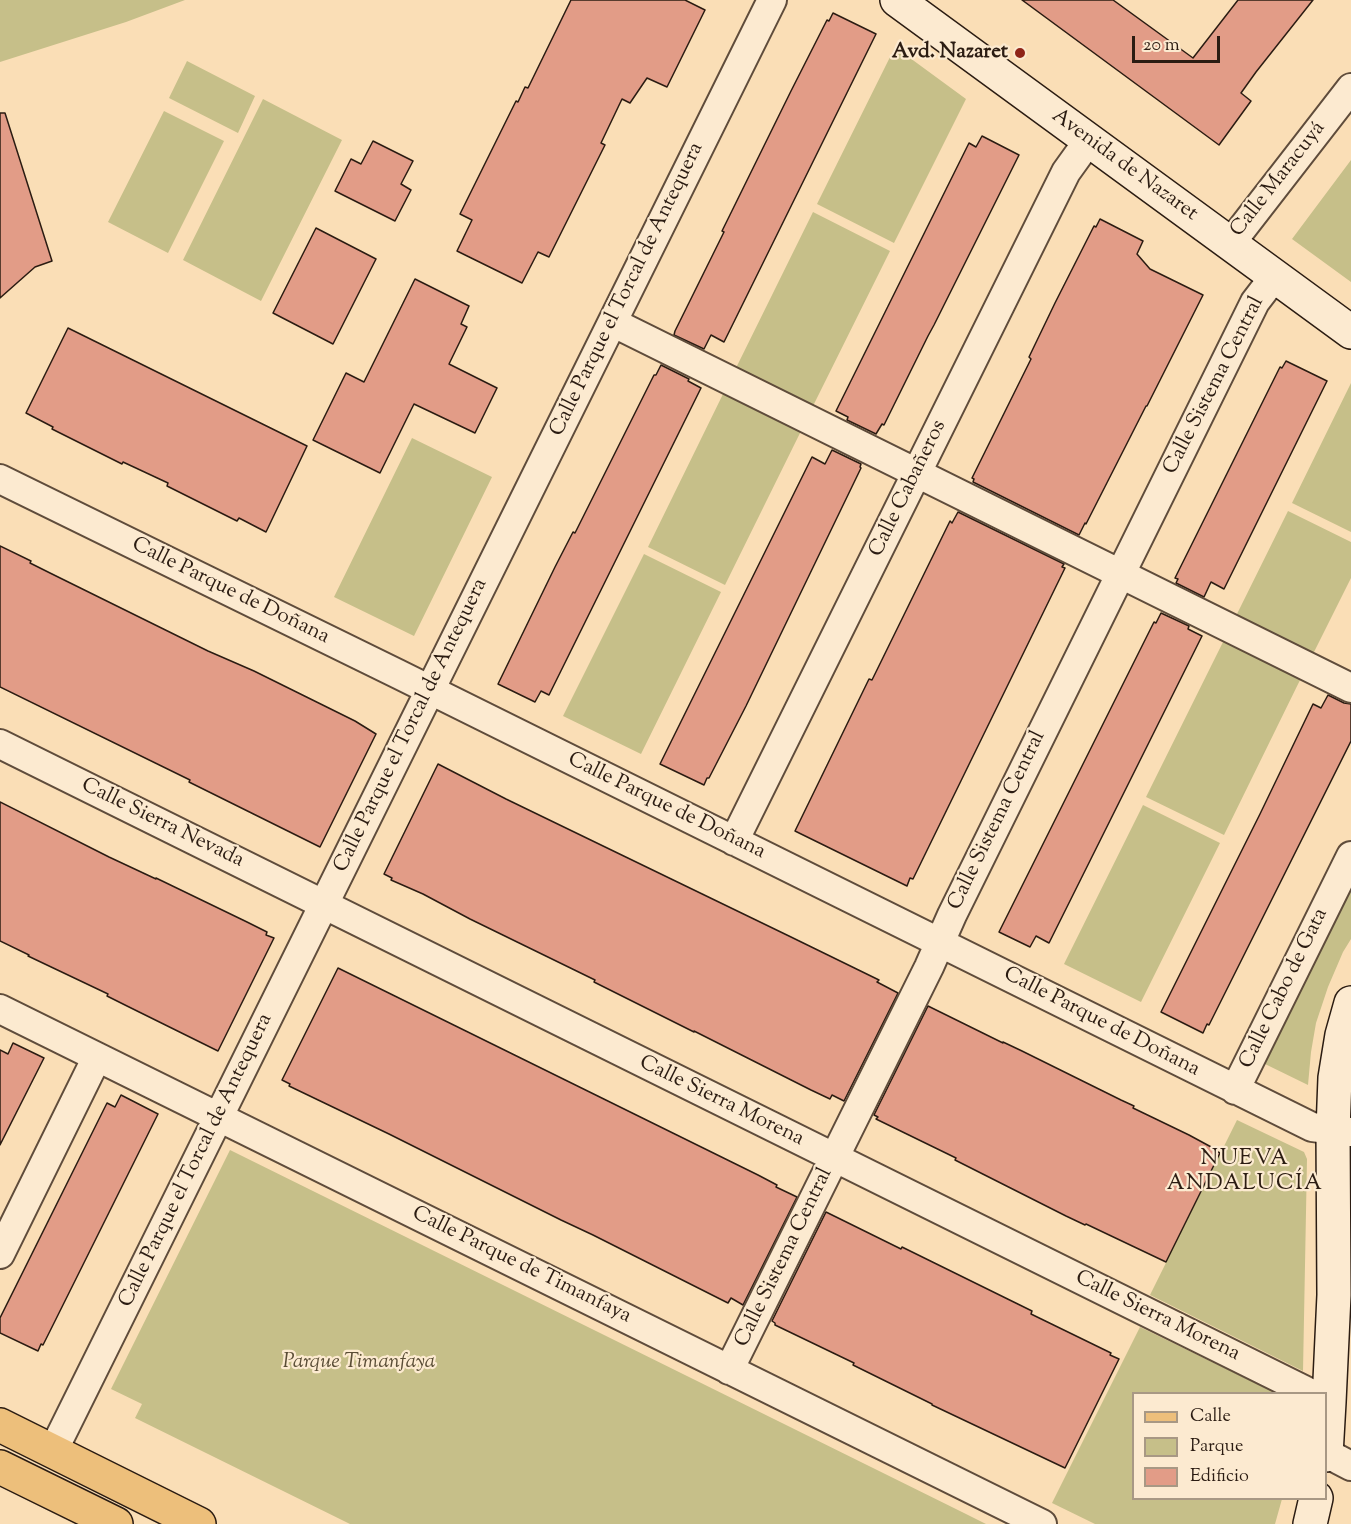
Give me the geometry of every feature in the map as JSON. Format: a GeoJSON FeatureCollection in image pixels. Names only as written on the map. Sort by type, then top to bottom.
{"type":"FeatureCollection","features":[{"type":"Feature","properties":{"kind":"main road"},"geometry":{"type":"LineString","coordinates":[[0,1425],[199,1524]]}},
{"type":"Feature","properties":{"kind":"main road"},"geometry":{"type":"LineString","coordinates":[[0,1467],[116,1524]]}},
{"type":"Feature","properties":{"kind":"street","name":"Calle Parque el Torcal de Antequera"},"geometry":{"type":"LineString","coordinates":[[53,1451],[772,0]]}},
{"type":"Feature","properties":{"kind":"street","name":"Avenida de Nazaret"},"geometry":{"type":"LineString","coordinates":[[897,0],[1351,332]]}},
{"type":"Feature","properties":{"kind":"street","name":"Calle Maracuyá"},"geometry":{"type":"LineString","coordinates":[[1230,244],[1351,88]]}},
{"type":"Feature","properties":{"kind":"street","name":"Calle Cabañeros"},"geometry":{"type":"LineString","coordinates":[[734,841],[1066,172],[1089,140]]}},
{"type":"Feature","properties":{"kind":"street","name":"Calle Sistema Central"},"geometry":{"type":"LineString","coordinates":[[729,1370],[1255,302],[1275,276]]}},
{"type":"Feature","properties":{"kind":"street"},"geometry":{"type":"LineString","coordinates":[[624,328],[1351,688]]}},
{"type":"Feature","properties":{"kind":"street","name":"Calle Parque de Doñana"},"geometry":{"type":"LineString","coordinates":[[0,479],[940,942],[1235,1090],[1312,1127],[1342,1131]]}},
{"type":"Feature","properties":{"kind":"street","name":"Calle Sierra Nevada"},"geometry":{"type":"LineString","coordinates":[[0,744],[324,904]]}},
{"type":"Feature","properties":{"kind":"street","name":"Calle Cabo de Gata"},"geometry":{"type":"LineString","coordinates":[[1235,1090],[1351,856]]}},
{"type":"Feature","properties":{"kind":"street","name":"Calle Sierra Morena"},"geometry":{"type":"LineString","coordinates":[[324,904],[1310,1392]]}},
{"type":"Feature","properties":{"kind":"street"},"geometry":{"type":"LineString","coordinates":[[1323,1392],[1342,1300],[1342,1131],[1335,1077],[1342,1035],[1351,1003]]}},
{"type":"Feature","properties":{"kind":"street","name":"Calle Parque de Timanfaya"},"geometry":{"type":"LineString","coordinates":[[0,1009],[1042,1524]]}},
{"type":"Feature","properties":{"kind":"street"},"geometry":{"type":"LineString","coordinates":[[0,1254],[97,1057]]}},
{"type":"Feature","properties":{"kind":"street"},"geometry":{"type":"LineString","coordinates":[[1327,1454],[1351,1466]]}},
{"type":"Feature","properties":{"kind":"street"},"geometry":{"type":"LineString","coordinates":[[1310,1524],[1316,1500]]}},
{"type":"Feature","properties":{"kind":"green space"},"geometry":{"type":"Polygon","coordinates":[[[0,0],[185,0],[126,22],[0,62],[0,0]]]}},
{"type":"Feature","properties":{"kind":"green space"},"geometry":{"type":"Polygon","coordinates":[[[895,47],[966,99],[894,243],[817,204],[895,47]]]}},
{"type":"Feature","properties":{"kind":"green space"},"geometry":{"type":"Polygon","coordinates":[[[187,61],[255,96],[238,133],[169,98],[187,61]]]}},
{"type":"Feature","properties":{"kind":"green space"},"geometry":{"type":"Polygon","coordinates":[[[263,99],[342,140],[261,301],[183,260],[263,99]]]}},
{"type":"Feature","properties":{"kind":"green space"},"geometry":{"type":"Polygon","coordinates":[[[164,111],[224,141],[168,253],[108,222],[164,111]]]}},
{"type":"Feature","properties":{"kind":"green space"},"geometry":{"type":"Polygon","coordinates":[[[1351,160],[1351,282],[1292,239],[1351,160]]]}},
{"type":"Feature","properties":{"kind":"green space"},"geometry":{"type":"Polygon","coordinates":[[[813,212],[890,251],[812,408],[735,370],[813,212]]]}},
{"type":"Feature","properties":{"kind":"green space"},"geometry":{"type":"Polygon","coordinates":[[[1351,383],[1351,532],[1292,503],[1351,383]]]}},
{"type":"Feature","properties":{"kind":"green space"},"geometry":{"type":"Polygon","coordinates":[[[725,390],[802,429],[725,585],[648,547],[725,390]]]}},
{"type":"Feature","properties":{"kind":"green space"},"geometry":{"type":"Polygon","coordinates":[[[412,438],[492,477],[414,636],[334,597],[412,438]]]}},
{"type":"Feature","properties":{"kind":"green space"},"geometry":{"type":"Polygon","coordinates":[[[1288,511],[1351,542],[1351,578],[1312,656],[1235,618],[1288,511]]]}},
{"type":"Feature","properties":{"kind":"green space"},"geometry":{"type":"Polygon","coordinates":[[[644,554],[721,592],[641,754],[563,716],[644,554]]]}},
{"type":"Feature","properties":{"kind":"green space"},"geometry":{"type":"Polygon","coordinates":[[[1225,638],[1302,676],[1224,835],[1146,797],[1225,638]]]}},
{"type":"Feature","properties":{"kind":"green space"},"geometry":{"type":"Polygon","coordinates":[[[1143,805],[1220,843],[1141,1002],[1064,964],[1143,805]]]}},
{"type":"Feature","properties":{"kind":"green space"},"geometry":{"type":"Polygon","coordinates":[[[1351,890],[1351,939],[1328,987],[1316,1023],[1308,1085],[1265,1064],[1351,890]]]}},
{"type":"Feature","properties":{"kind":"green space"},"geometry":{"type":"Polygon","coordinates":[[[1237,1120],[1304,1152],[1307,1159],[1303,1371],[1150,1295],[1237,1120]]]}},
{"type":"Feature","properties":{"kind":"green space","name":"Parque Timanfaya"},"geometry":{"type":"Polygon","coordinates":[[[230,1150],[986,1524],[350,1524],[135,1418],[142,1404],[111,1389],[230,1150]]]}},
{"type":"Feature","properties":{"kind":"green space"},"geometry":{"type":"Polygon","coordinates":[[[1140,1327],[1274,1392],[1132,1392],[1132,1500],[1282,1500],[1275,1524],[1095,1524],[1052,1503],[1140,1327]]]}},
{"type":"Feature","properties":{"kind":"building"},"geometry":{"type":"Polygon","coordinates":[[[571,0],[685,0],[705,10],[667,87],[647,78],[630,103],[622,99],[601,143],[605,145],[549,257],[538,252],[522,283],[457,251],[472,220],[460,214],[516,101],[518,102],[525,87],[528,88],[571,0]]]}},
{"type":"Feature","properties":{"kind":"building"},"geometry":{"type":"Polygon","coordinates":[[[1022,0],[1113,0],[1193,58],[1238,0],[1313,0],[1241,93],[1251,101],[1219,145],[1022,0]]]}},
{"type":"Feature","properties":{"kind":"building"},"geometry":{"type":"Polygon","coordinates":[[[833,13],[876,34],[724,342],[711,335],[704,349],[674,335],[675,331],[791,91],[827,20],[829,21],[833,13]]]}},
{"type":"Feature","properties":{"kind":"building"},"geometry":{"type":"Polygon","coordinates":[[[0,113],[5,113],[52,261],[35,267],[0,298],[0,113]]]}},
{"type":"Feature","properties":{"kind":"building"},"geometry":{"type":"Polygon","coordinates":[[[982,136],[1019,155],[884,425],[882,424],[876,434],[847,420],[848,417],[836,411],[969,143],[976,147],[982,136]]]}},
{"type":"Feature","properties":{"kind":"building"},"geometry":{"type":"Polygon","coordinates":[[[373,141],[413,161],[401,184],[411,190],[395,221],[335,191],[351,159],[361,164],[373,141]]]}},
{"type":"Feature","properties":{"kind":"building"},"geometry":{"type":"Polygon","coordinates":[[[1100,219],[1143,241],[1137,254],[1150,269],[1203,295],[1079,535],[973,482],[972,478],[1031,359],[1029,357],[1055,303],[1094,226],[1096,227],[1100,219]]]}},
{"type":"Feature","properties":{"kind":"building"},"geometry":{"type":"Polygon","coordinates":[[[316,228],[376,259],[333,344],[273,313],[316,228]]]}},
{"type":"Feature","properties":{"kind":"building"},"geometry":{"type":"Polygon","coordinates":[[[415,279],[469,306],[461,324],[467,327],[449,364],[497,388],[475,433],[414,404],[380,473],[313,440],[346,373],[364,382],[415,279]]]}},
{"type":"Feature","properties":{"kind":"building"},"geometry":{"type":"Polygon","coordinates":[[[68,328],[307,446],[266,532],[239,518],[237,521],[167,486],[168,483],[123,462],[122,464],[52,429],[53,427],[26,413],[68,328]]]}},
{"type":"Feature","properties":{"kind":"building"},"geometry":{"type":"Polygon","coordinates":[[[1286,361],[1327,381],[1224,589],[1211,582],[1204,597],[1176,583],[1178,579],[1175,578],[1280,367],[1282,368],[1286,361]]]}},
{"type":"Feature","properties":{"kind":"building"},"geometry":{"type":"Polygon","coordinates":[[[661,365],[689,379],[688,381],[701,388],[549,695],[541,691],[535,702],[498,684],[555,567],[573,532],[575,533],[661,365]]]}},
{"type":"Feature","properties":{"kind":"building"},"geometry":{"type":"Polygon","coordinates":[[[832,450],[861,464],[861,468],[746,706],[704,785],[660,764],[812,457],[825,464],[832,450]]]}},
{"type":"Feature","properties":{"kind":"building"},"geometry":{"type":"Polygon","coordinates":[[[958,512],[1064,564],[1062,567],[1065,568],[913,879],[910,878],[907,886],[795,831],[869,679],[872,680],[950,521],[952,523],[958,512]]]}},
{"type":"Feature","properties":{"kind":"building"},"geometry":{"type":"Polygon","coordinates":[[[0,546],[208,651],[355,721],[376,734],[320,847],[0,687],[0,546]]]}},
{"type":"Feature","properties":{"kind":"building"},"geometry":{"type":"Polygon","coordinates":[[[1161,613],[1189,626],[1188,629],[1202,636],[1049,943],[1036,936],[1030,947],[999,932],[1154,622],[1156,623],[1161,613]]]}},
{"type":"Feature","properties":{"kind":"building"},"geometry":{"type":"Polygon","coordinates":[[[1328,695],[1351,704],[1351,741],[1203,1033],[1161,1012],[1313,704],[1321,708],[1328,695]]]}},
{"type":"Feature","properties":{"kind":"building"},"geometry":{"type":"Polygon","coordinates":[[[438,764],[879,980],[877,982],[898,993],[844,1101],[832,1095],[830,1099],[811,1090],[391,880],[392,878],[384,874],[438,764]]]}},
{"type":"Feature","properties":{"kind":"building"},"geometry":{"type":"Polygon","coordinates":[[[0,802],[109,857],[247,922],[274,938],[218,1051],[0,941],[0,802]]]}},
{"type":"Feature","properties":{"kind":"building"},"geometry":{"type":"Polygon","coordinates":[[[338,968],[758,1175],[797,1197],[743,1305],[731,1298],[728,1303],[289,1086],[290,1084],[282,1080],[338,968]]]}},
{"type":"Feature","properties":{"kind":"building"},"geometry":{"type":"Polygon","coordinates":[[[928,1006],[1134,1106],[1133,1108],[1220,1153],[1166,1262],[1066,1216],[876,1119],[878,1117],[874,1115],[928,1006]]]}},
{"type":"Feature","properties":{"kind":"building"},"geometry":{"type":"Polygon","coordinates":[[[13,1043],[44,1058],[0,1145],[0,1050],[8,1054],[13,1043]]]}},
{"type":"Feature","properties":{"kind":"building"},"geometry":{"type":"Polygon","coordinates":[[[121,1095],[158,1114],[38,1351],[0,1333],[0,1318],[107,1103],[115,1107],[121,1095]]]}},
{"type":"Feature","properties":{"kind":"building"},"geometry":{"type":"Polygon","coordinates":[[[826,1212],[1032,1311],[1031,1314],[1119,1359],[1065,1468],[932,1405],[853,1365],[854,1363],[775,1325],[772,1321],[826,1212]]]}},
{"type":"Feature","properties":{"kind":"place","name":"Avd. Nazaret"},"geometry":{"type":"Point","coordinates":[1020,53]}},
{"type":"Feature","properties":{"kind":"district","name":"NUEVA ANDALUCÍA"},"geometry":{"type":"Point","coordinates":[1245,1172]}}]}
